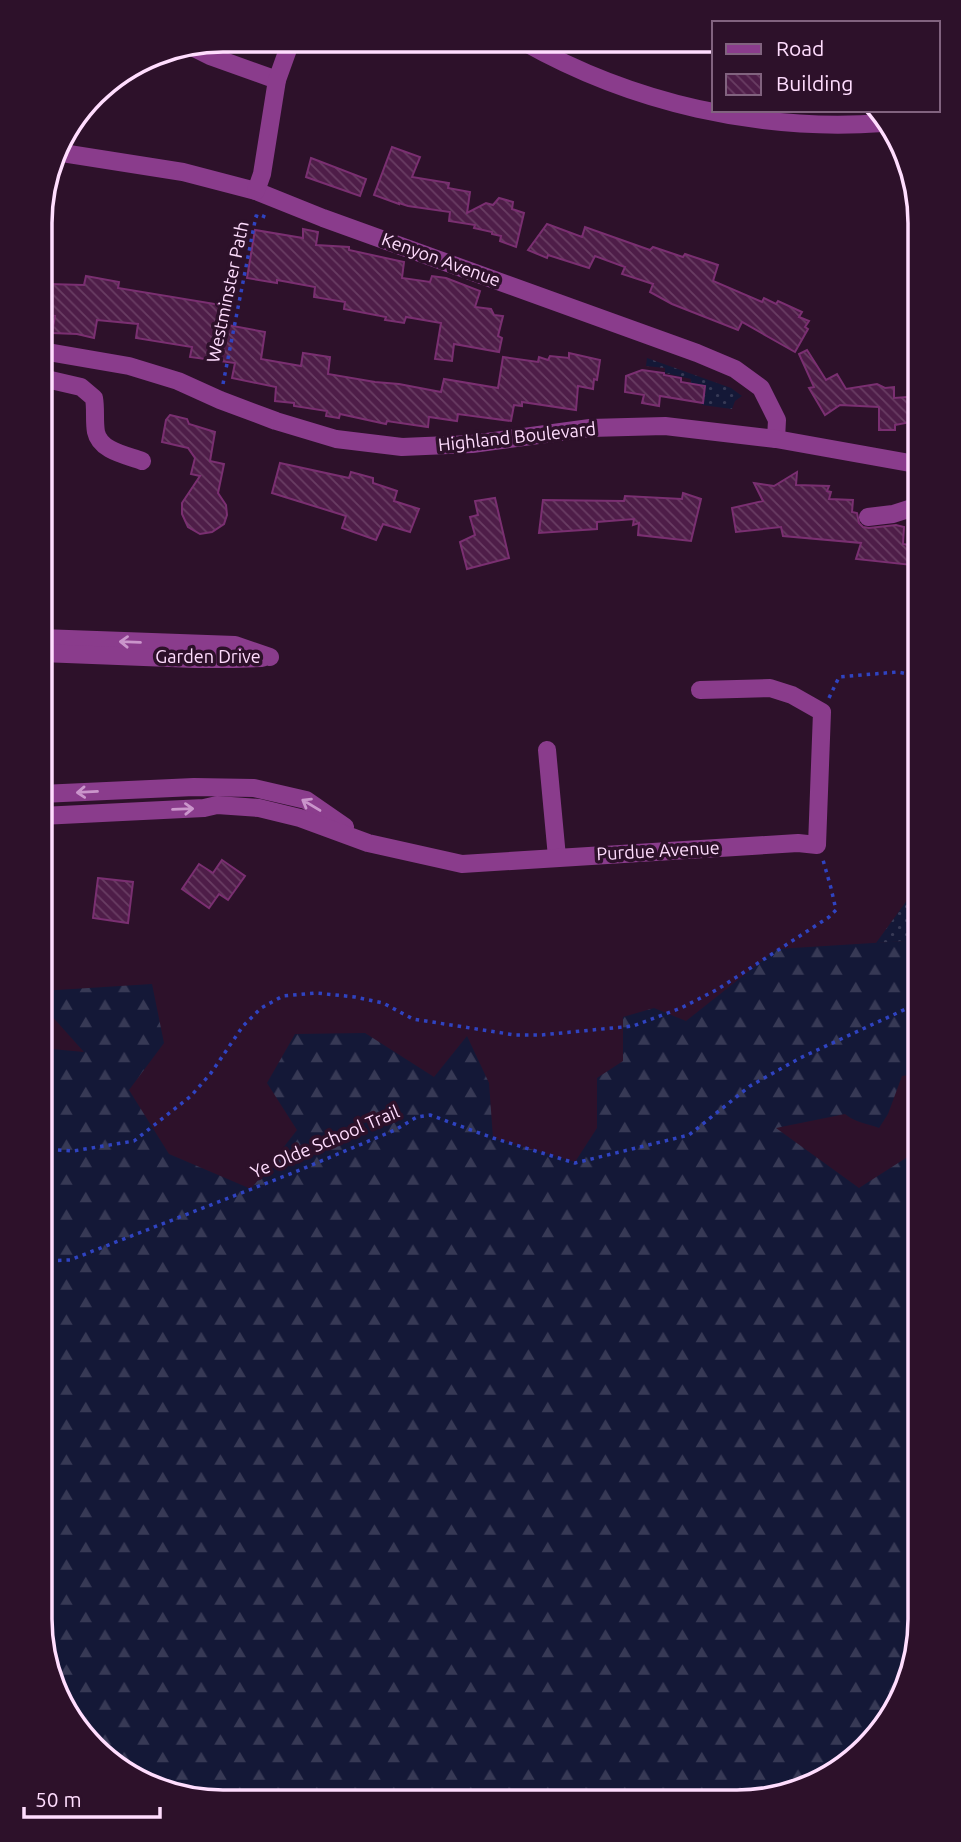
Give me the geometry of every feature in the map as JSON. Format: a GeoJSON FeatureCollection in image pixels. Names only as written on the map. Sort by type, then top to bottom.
{"type":"FeatureCollection","features":[{"type":"Feature","properties":{"kind":"street"},"geometry":{"type":"LineString","coordinates":[[543,52],[596,78],[712,111]]}},
{"type":"Feature","properties":{"kind":"street"},"geometry":{"type":"LineString","coordinates":[[263,194],[262,174],[277,80],[287,53]]}},
{"type":"Feature","properties":{"kind":"street"},"geometry":{"type":"LineString","coordinates":[[206,54],[277,80]]}},
{"type":"Feature","properties":{"kind":"street"},"geometry":{"type":"LineString","coordinates":[[714,112],[780,123],[849,126],[876,124]]}},
{"type":"Feature","properties":{"kind":"street","name":"Kenyon Avenue"},"geometry":{"type":"LineString","coordinates":[[68,154],[183,172],[263,194],[697,353],[735,369],[761,388],[777,420],[776,439]]}},
{"type":"Feature","properties":{"kind":"street","name":"Highland Boulevard"},"geometry":{"type":"LineString","coordinates":[[52,353],[129,366],[178,381],[276,421],[336,439],[402,447],[472,444],[590,428],[665,426],[776,439],[908,463]]}},
{"type":"Feature","properties":{"kind":"street"},"geometry":{"type":"LineString","coordinates":[[52,380],[81,387],[94,398],[99,440],[111,450],[142,461]]}},
{"type":"Feature","properties":{"kind":"street"},"geometry":{"type":"LineString","coordinates":[[868,517],[908,509]]}},
{"type":"Feature","properties":{"kind":"street","name":"Garden Drive"},"geometry":{"type":"LineString","coordinates":[[52,638],[235,645],[270,657],[208,659],[52,653]]}},
{"type":"Feature","properties":{"kind":"street"},"geometry":{"type":"LineString","coordinates":[[700,690],[770,688],[792,695],[822,712],[817,845]]}},
{"type":"Feature","properties":{"kind":"street"},"geometry":{"type":"LineString","coordinates":[[547,750],[557,857]]}},
{"type":"Feature","properties":{"kind":"street","name":"Purdue Avenue"},"geometry":{"type":"LineString","coordinates":[[52,793],[194,787],[254,788],[306,800],[368,842]]}},
{"type":"Feature","properties":{"kind":"street","name":"Purdue Avenue"},"geometry":{"type":"LineString","coordinates":[[52,815],[204,808],[216,805],[259,808],[300,818],[368,842],[462,864],[798,843],[817,845]]}},
{"type":"Feature","properties":{"kind":"path","name":"Westminster Path"},"geometry":{"type":"LineString","coordinates":[[220,400],[256,216],[263,218],[263,194]]}},
{"type":"Feature","properties":{"kind":"path"},"geometry":{"type":"LineString","coordinates":[[822,712],[839,677],[897,672],[908,674]]}},
{"type":"Feature","properties":{"kind":"path"},"geometry":{"type":"LineString","coordinates":[[52,1150],[73,1151],[134,1141],[191,1096],[211,1073],[243,1026],[261,1008],[283,996],[316,993],[355,997],[383,1003],[413,1018],[515,1035],[633,1026],[681,1007],[718,989],[830,917],[836,910],[827,869],[817,845]]}},
{"type":"Feature","properties":{"kind":"path","name":"Ye Olde School Trail"},"geometry":{"type":"LineString","coordinates":[[52,1261],[70,1260],[358,1146],[395,1130],[417,1116],[430,1115],[575,1163],[690,1135],[750,1086],[800,1058],[908,1008]]}},
{"type":"Feature","properties":{"kind":"green space"},"geometry":{"type":"Polygon","coordinates":[[[647,358],[731,388],[742,396],[735,401],[732,409],[702,405],[705,386],[691,384],[691,379],[665,373],[665,368],[646,366],[647,358]]]}},
{"type":"Feature","properties":{"kind":"green space"},"geometry":{"type":"Polygon","coordinates":[[[908,899],[908,941],[876,943],[908,899]]]}},
{"type":"Feature","properties":{"kind":"green space"},"geometry":{"type":"Polygon","coordinates":[[[908,941],[908,1075],[902,1076],[888,1114],[879,1128],[845,1114],[776,1128],[859,1188],[908,1157],[908,1629],[905,1652],[895,1684],[873,1723],[842,1754],[813,1772],[771,1786],[737,1790],[224,1790],[179,1784],[138,1767],[119,1754],[88,1723],[75,1704],[56,1652],[52,1618],[52,1049],[84,1052],[52,1016],[52,990],[152,984],[164,1043],[129,1090],[169,1154],[251,1189],[297,1130],[267,1083],[295,1034],[365,1033],[434,1077],[467,1036],[489,1083],[493,1138],[575,1162],[597,1128],[597,1078],[623,1061],[623,1017],[654,1008],[686,1021],[777,949],[908,941]]]}},
{"type":"Feature","properties":{"kind":"building"},"geometry":{"type":"Polygon","coordinates":[[[392,147],[420,157],[412,177],[449,183],[448,188],[470,192],[467,213],[486,203],[493,205],[499,198],[513,202],[512,209],[524,213],[516,247],[500,241],[501,236],[474,228],[475,225],[449,221],[450,212],[399,204],[374,195],[392,147]]]}},
{"type":"Feature","properties":{"kind":"building"},"geometry":{"type":"Polygon","coordinates":[[[311,158],[366,179],[360,196],[306,177],[311,158]]]}},
{"type":"Feature","properties":{"kind":"building"},"geometry":{"type":"Polygon","coordinates":[[[547,224],[582,237],[585,227],[650,250],[653,247],[683,257],[685,254],[718,265],[713,281],[762,302],[764,298],[776,304],[778,301],[802,312],[799,317],[809,321],[805,327],[808,329],[795,352],[742,322],[738,330],[672,304],[650,292],[653,284],[622,274],[625,267],[595,256],[589,268],[548,255],[547,258],[528,250],[547,224]]]}},
{"type":"Feature","properties":{"kind":"building"},"geometry":{"type":"Polygon","coordinates":[[[303,229],[318,232],[316,245],[349,247],[349,250],[404,262],[402,278],[430,282],[432,276],[446,278],[480,291],[475,307],[491,309],[494,315],[503,316],[498,336],[502,338],[499,352],[454,344],[452,361],[435,359],[441,323],[406,317],[404,323],[385,320],[386,317],[344,309],[345,302],[314,297],[315,287],[247,278],[255,230],[303,238],[303,229]]]}},
{"type":"Feature","properties":{"kind":"building"},"geometry":{"type":"Polygon","coordinates":[[[86,276],[119,282],[118,288],[227,306],[222,324],[265,332],[261,359],[301,366],[303,353],[330,357],[328,374],[441,392],[444,379],[498,388],[503,357],[538,362],[539,357],[548,360],[550,356],[569,358],[569,353],[600,360],[597,380],[594,379],[593,389],[578,386],[576,410],[522,402],[522,406],[514,405],[511,421],[458,414],[457,421],[429,417],[428,427],[387,421],[386,424],[340,414],[339,418],[326,416],[327,411],[275,401],[276,387],[232,378],[235,363],[190,357],[192,347],[136,338],[138,324],[97,320],[94,338],[52,333],[55,316],[52,315],[52,284],[84,285],[86,276]]]}},
{"type":"Feature","properties":{"kind":"building"},"geometry":{"type":"Polygon","coordinates":[[[807,350],[826,380],[837,374],[846,389],[877,384],[885,388],[894,387],[894,398],[908,397],[908,422],[895,425],[895,430],[879,430],[879,407],[840,405],[825,415],[809,388],[814,387],[799,354],[807,350]]]}},
{"type":"Feature","properties":{"kind":"building"},"geometry":{"type":"Polygon","coordinates":[[[642,370],[664,373],[681,378],[681,382],[705,386],[703,403],[660,396],[659,406],[642,403],[644,395],[625,392],[626,376],[642,370]]]}},
{"type":"Feature","properties":{"kind":"building"},"geometry":{"type":"Polygon","coordinates":[[[170,415],[187,419],[189,424],[215,432],[210,461],[224,464],[218,493],[226,505],[227,515],[224,524],[212,532],[200,534],[188,527],[182,514],[182,503],[200,476],[191,474],[195,458],[188,448],[162,442],[166,420],[170,415]]]}},
{"type":"Feature","properties":{"kind":"building"},"geometry":{"type":"Polygon","coordinates":[[[280,463],[349,478],[351,472],[373,478],[373,483],[397,491],[394,501],[419,509],[410,532],[383,524],[376,540],[342,528],[346,516],[272,493],[280,463]]]}},
{"type":"Feature","properties":{"kind":"building"},"geometry":{"type":"Polygon","coordinates":[[[797,472],[796,485],[829,486],[829,499],[853,500],[852,512],[857,513],[859,523],[863,527],[904,527],[903,544],[908,545],[908,565],[856,559],[861,543],[783,536],[781,527],[736,532],[732,508],[763,501],[754,483],[774,486],[797,472]]]}},
{"type":"Feature","properties":{"kind":"building"},"geometry":{"type":"Polygon","coordinates":[[[683,493],[701,499],[691,541],[638,535],[639,523],[633,525],[634,519],[597,522],[597,529],[539,533],[543,500],[624,501],[625,496],[682,499],[683,493]]]}},
{"type":"Feature","properties":{"kind":"building"},"geometry":{"type":"Polygon","coordinates":[[[495,498],[509,558],[467,569],[460,542],[475,535],[470,517],[478,515],[475,501],[495,498]]]}},
{"type":"Feature","properties":{"kind":"building"},"geometry":{"type":"Polygon","coordinates":[[[222,860],[245,876],[228,900],[219,894],[209,908],[182,889],[199,864],[213,873],[222,860]]]}},
{"type":"Feature","properties":{"kind":"building"},"geometry":{"type":"Polygon","coordinates":[[[98,878],[133,882],[128,923],[93,918],[98,878]]]}}]}
